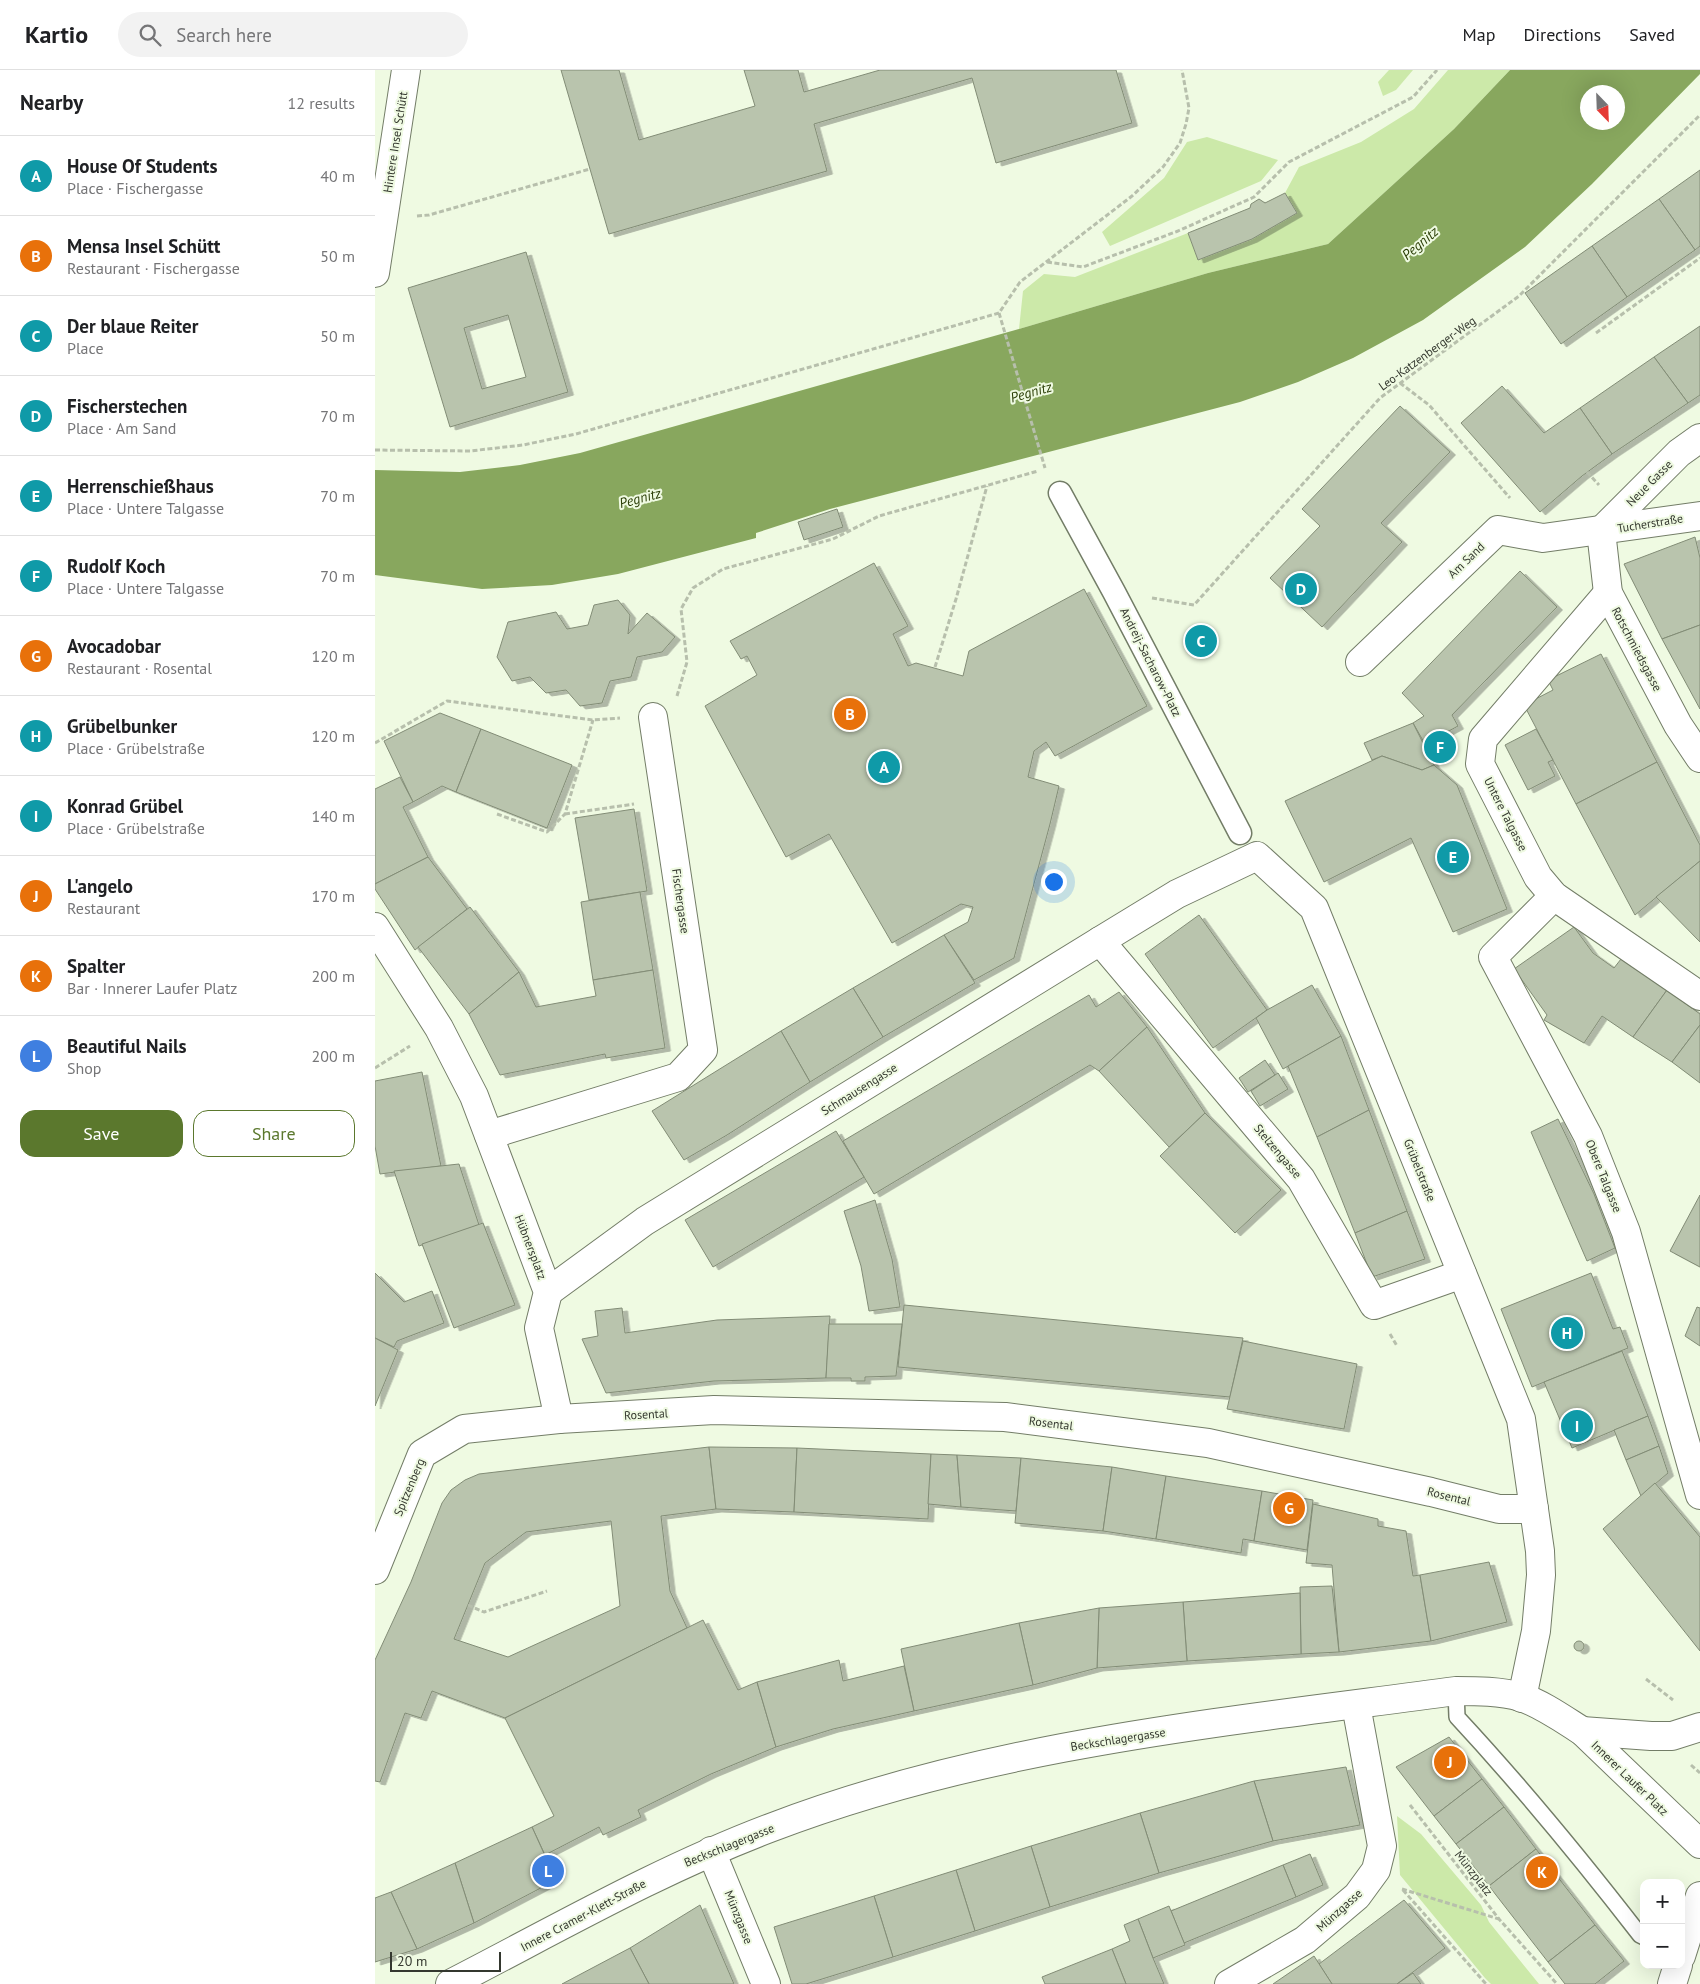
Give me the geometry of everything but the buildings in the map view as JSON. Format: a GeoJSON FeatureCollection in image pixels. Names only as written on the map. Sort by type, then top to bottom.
{"type":"FeatureCollection","features":[{"type":"Feature","properties":{"kind":"street","name":"Hintere Insel Schütt"},"geometry":{"type":"LineString","coordinates":[[375,273],[406,70]]}},
{"type":"Feature","properties":{"kind":"street","name":"Neue Gasse"},"geometry":{"type":"LineString","coordinates":[[1601,531],[1679,453],[1700,438]]}},
{"type":"Feature","properties":{"kind":"street","name":"Andreij-Sacharow-Platz"},"geometry":{"type":"LineString","coordinates":[[1060,493],[1240,833]]}},
{"type":"Feature","properties":{"kind":"street","name":"Tucherstraße"},"geometry":{"type":"LineString","coordinates":[[1601,531],[1700,516]]}},
{"type":"Feature","properties":{"kind":"street","name":"Am Sand"},"geometry":{"type":"LineString","coordinates":[[1360,662],[1497,530],[1543,538],[1601,531]]}},
{"type":"Feature","properties":{"kind":"street","name":"Rotschmiedsgasse"},"geometry":{"type":"LineString","coordinates":[[1601,531],[1608,593],[1678,726],[1700,758]]}},
{"type":"Feature","properties":{"kind":"street","name":"Untere Talgasse"},"geometry":{"type":"LineString","coordinates":[[1608,593],[1483,739],[1480,764],[1538,877],[1554,896],[1700,996]]}},
{"type":"Feature","properties":{"kind":"street","name":"Fischergasse"},"geometry":{"type":"LineString","coordinates":[[489,1135],[679,1077],[703,1050],[653,717]]}},
{"type":"Feature","properties":{"kind":"street","name":"Grübelstraße"},"geometry":{"type":"LineString","coordinates":[[1177,894],[1257,856],[1314,908],[1521,1419],[1534,1509]]}},
{"type":"Feature","properties":{"kind":"street","name":"Schmausengasse"},"geometry":{"type":"LineString","coordinates":[[548,1292],[645,1221],[1177,894]]}},
{"type":"Feature","properties":{"kind":"street","name":"Obere Talgasse"},"geometry":{"type":"LineString","coordinates":[[1554,896],[1493,957],[1588,1136],[1626,1232],[1700,1495]]}},
{"type":"Feature","properties":{"kind":"street","name":"Hübnersplatz"},"geometry":{"type":"LineString","coordinates":[[375,927],[439,1028],[474,1096],[548,1292],[539,1328],[559,1419]]}},
{"type":"Feature","properties":{"kind":"street","name":"Stelzengasse"},"geometry":{"type":"LineString","coordinates":[[1100,941],[1301,1179],[1374,1305],[1462,1274]]}},
{"type":"Feature","properties":{"kind":"street","name":"Rosental"},"geometry":{"type":"LineString","coordinates":[[559,1419],[714,1410],[1005,1417],[1208,1443],[1431,1492],[1499,1509],[1534,1509]]}},
{"type":"Feature","properties":{"kind":"street","name":"Spitzenberg"},"geometry":{"type":"LineString","coordinates":[[375,1570],[422,1454],[464,1429],[559,1419]]}},
{"type":"Feature","properties":{"kind":"street"},"geometry":{"type":"LineString","coordinates":[[1522,1698],[1536,1631],[1541,1575],[1540,1551],[1534,1509]]}},
{"type":"Feature","properties":{"kind":"street","name":"Beckschlagergasse"},"geometry":{"type":"LineString","coordinates":[[663,1873],[711,1851],[770,1828],[848,1801],[945,1773],[1106,1740],[1456,1691],[1502,1694],[1522,1698],[1550,1711],[1582,1731]]}},
{"type":"Feature","properties":{"kind":"street","name":"Münzgasse"},"geometry":{"type":"LineString","coordinates":[[1229,1984],[1305,1940],[1357,1896],[1376,1870],[1382,1846],[1356,1705]]}},
{"type":"Feature","properties":{"kind":"street","name":"Innerer Laufer Platz"},"geometry":{"type":"LineString","coordinates":[[1582,1731],[1673,1736],[1700,1727]]}},
{"type":"Feature","properties":{"kind":"street","name":"Innerer Laufer Platz"},"geometry":{"type":"LineString","coordinates":[[1582,1731],[1700,1844]]}},
{"type":"Feature","properties":{"kind":"street","name":"Münzgasse"},"geometry":{"type":"LineString","coordinates":[[711,1851],[766,1984]]}},
{"type":"Feature","properties":{"kind":"street","name":"Innere Cramer-Klett-Straße"},"geometry":{"type":"LineString","coordinates":[[450,1984],[663,1873]]}},
{"type":"Feature","properties":{"kind":"street"},"geometry":{"type":"LineString","coordinates":[[1685,1943],[1700,1896]]}},
{"type":"Feature","properties":{"kind":"street"},"geometry":{"type":"LineString","coordinates":[[1672,1984],[1677,1969]]}},
{"type":"Feature","properties":{"kind":"lane"},"geometry":{"type":"LineString","coordinates":[[1456,1691],[1457,1717],[1509,1773],[1640,1935]]}},
{"type":"Feature","properties":{"kind":"path"},"geometry":{"type":"LineString","coordinates":[[375,450],[470,451],[523,445],[576,434],[999,313],[1019,282],[1133,196],[1163,167],[1180,142],[1189,108],[1182,70]]}},
{"type":"Feature","properties":{"kind":"path"},"geometry":{"type":"LineString","coordinates":[[1046,262],[1083,267],[1178,231],[1255,197],[1289,162],[1413,97],[1437,70]]}},
{"type":"Feature","properties":{"kind":"path","name":"Leo-Katzenberger-Weg"},"geometry":{"type":"LineString","coordinates":[[1114,592],[1195,605],[1380,398],[1519,296],[1700,115]]}},
{"type":"Feature","properties":{"kind":"path"},"geometry":{"type":"LineString","coordinates":[[429,216],[590,169]]}},
{"type":"Feature","properties":{"kind":"path"},"geometry":{"type":"LineString","coordinates":[[1596,333],[1700,258]]}},
{"type":"Feature","properties":{"kind":"path"},"geometry":{"type":"LineString","coordinates":[[375,743],[447,701],[593,720],[653,717],[675,704],[687,662],[681,609],[693,588],[723,569],[833,539],[879,516],[1046,469],[1001,326],[999,313]]}},
{"type":"Feature","properties":{"kind":"path"},"geometry":{"type":"LineString","coordinates":[[1400,383],[1429,405],[1455,432],[1543,538]]}},
{"type":"Feature","properties":{"kind":"path"},"geometry":{"type":"LineString","coordinates":[[935,667],[956,599],[987,485]]}},
{"type":"Feature","properties":{"kind":"path"},"geometry":{"type":"LineString","coordinates":[[497,814],[547,832],[565,814],[593,720]]}},
{"type":"Feature","properties":{"kind":"path"},"geometry":{"type":"LineString","coordinates":[[565,814],[666,800]]}},
{"type":"Feature","properties":{"kind":"path"},"geometry":{"type":"LineString","coordinates":[[375,1068],[439,1028]]}},
{"type":"Feature","properties":{"kind":"path"},"geometry":{"type":"LineString","coordinates":[[468,1605],[484,1612],[547,1591]]}},
{"type":"Feature","properties":{"kind":"path","name":"Münzplatz"},"geometry":{"type":"LineString","coordinates":[[1372,1793],[1399,1791],[1499,1918],[1557,1984]]}},
{"type":"Feature","properties":{"kind":"path"},"geometry":{"type":"LineString","coordinates":[[1401,1888],[1499,1918]]}},
{"type":"Feature","properties":{"kind":"path"},"geometry":{"type":"LineString","coordinates":[[1428,1916],[1486,1984]]}},
{"type":"Feature","properties":{"kind":"shaded area"},"geometry":{"type":"Polygon","coordinates":[[[1389,70],[1413,70],[1396,90],[1383,96],[1378,82],[1389,70]]]}},
{"type":"Feature","properties":{"kind":"shaded area"},"geometry":{"type":"Polygon","coordinates":[[[1448,70],[1510,70],[1454,129],[1328,244],[1208,273],[1019,329],[1023,291],[1044,274],[1075,277],[1188,233],[1198,260],[1252,239],[1297,213],[1285,193],[1299,167],[1361,142],[1414,109],[1448,70]]]}},
{"type":"Feature","properties":{"kind":"shaded area"},"geometry":{"type":"Polygon","coordinates":[[[1207,137],[1278,160],[1261,181],[1110,246],[1102,232],[1164,178],[1187,142],[1207,137]]]}},
{"type":"Feature","properties":{"kind":"shaded area"},"geometry":{"type":"Polygon","coordinates":[[[1397,1816],[1421,1834],[1481,1905],[1489,1922],[1539,1984],[1491,1984],[1485,1978],[1400,1875],[1397,1816]]]}},
{"type":"Feature","properties":{"kind":"water","name":"Pegnitz"},"geometry":{"type":"Polygon","coordinates":[[[1510,70],[1700,70],[1700,74],[1592,184],[1525,247],[1423,320],[1353,358],[1298,382],[1240,402],[830,509],[756,533],[756,538],[618,574],[552,585],[482,589],[375,575],[375,470],[460,472],[520,465],[580,453],[1019,329],[1208,273],[1328,244],[1454,129],[1510,70]]]}},
{"type":"Feature","properties":{"kind":"place","name":"Fischerstechen"},"geometry":{"type":"Point","coordinates":[1301,589]}},
{"type":"Feature","properties":{"kind":"place","name":"Der blaue Reiter"},"geometry":{"type":"Point","coordinates":[1201,641]}},
{"type":"Feature","properties":{"kind":"place","name":"Mensa Insel Schütt"},"geometry":{"type":"Point","coordinates":[850,714]}},
{"type":"Feature","properties":{"kind":"place","name":"Rudolf Koch"},"geometry":{"type":"Point","coordinates":[1440,747]}},
{"type":"Feature","properties":{"kind":"place","name":"House Of Students"},"geometry":{"type":"Point","coordinates":[884,767]}},
{"type":"Feature","properties":{"kind":"place","name":"Herrenschießhaus"},"geometry":{"type":"Point","coordinates":[1453,857]}},
{"type":"Feature","properties":{"kind":"place","name":"Grübelbunker"},"geometry":{"type":"Point","coordinates":[1567,1333]}},
{"type":"Feature","properties":{"kind":"place","name":"Konrad Grübel"},"geometry":{"type":"Point","coordinates":[1577,1426]}},
{"type":"Feature","properties":{"kind":"place","name":"Avocadobar"},"geometry":{"type":"Point","coordinates":[1289,1508]}},
{"type":"Feature","properties":{"kind":"place","name":"L'angelo"},"geometry":{"type":"Point","coordinates":[1450,1762]}},
{"type":"Feature","properties":{"kind":"place","name":"Beautiful Nails"},"geometry":{"type":"Point","coordinates":[548,1871]}},
{"type":"Feature","properties":{"kind":"place","name":"Spalter"},"geometry":{"type":"Point","coordinates":[1542,1872]}}]}
